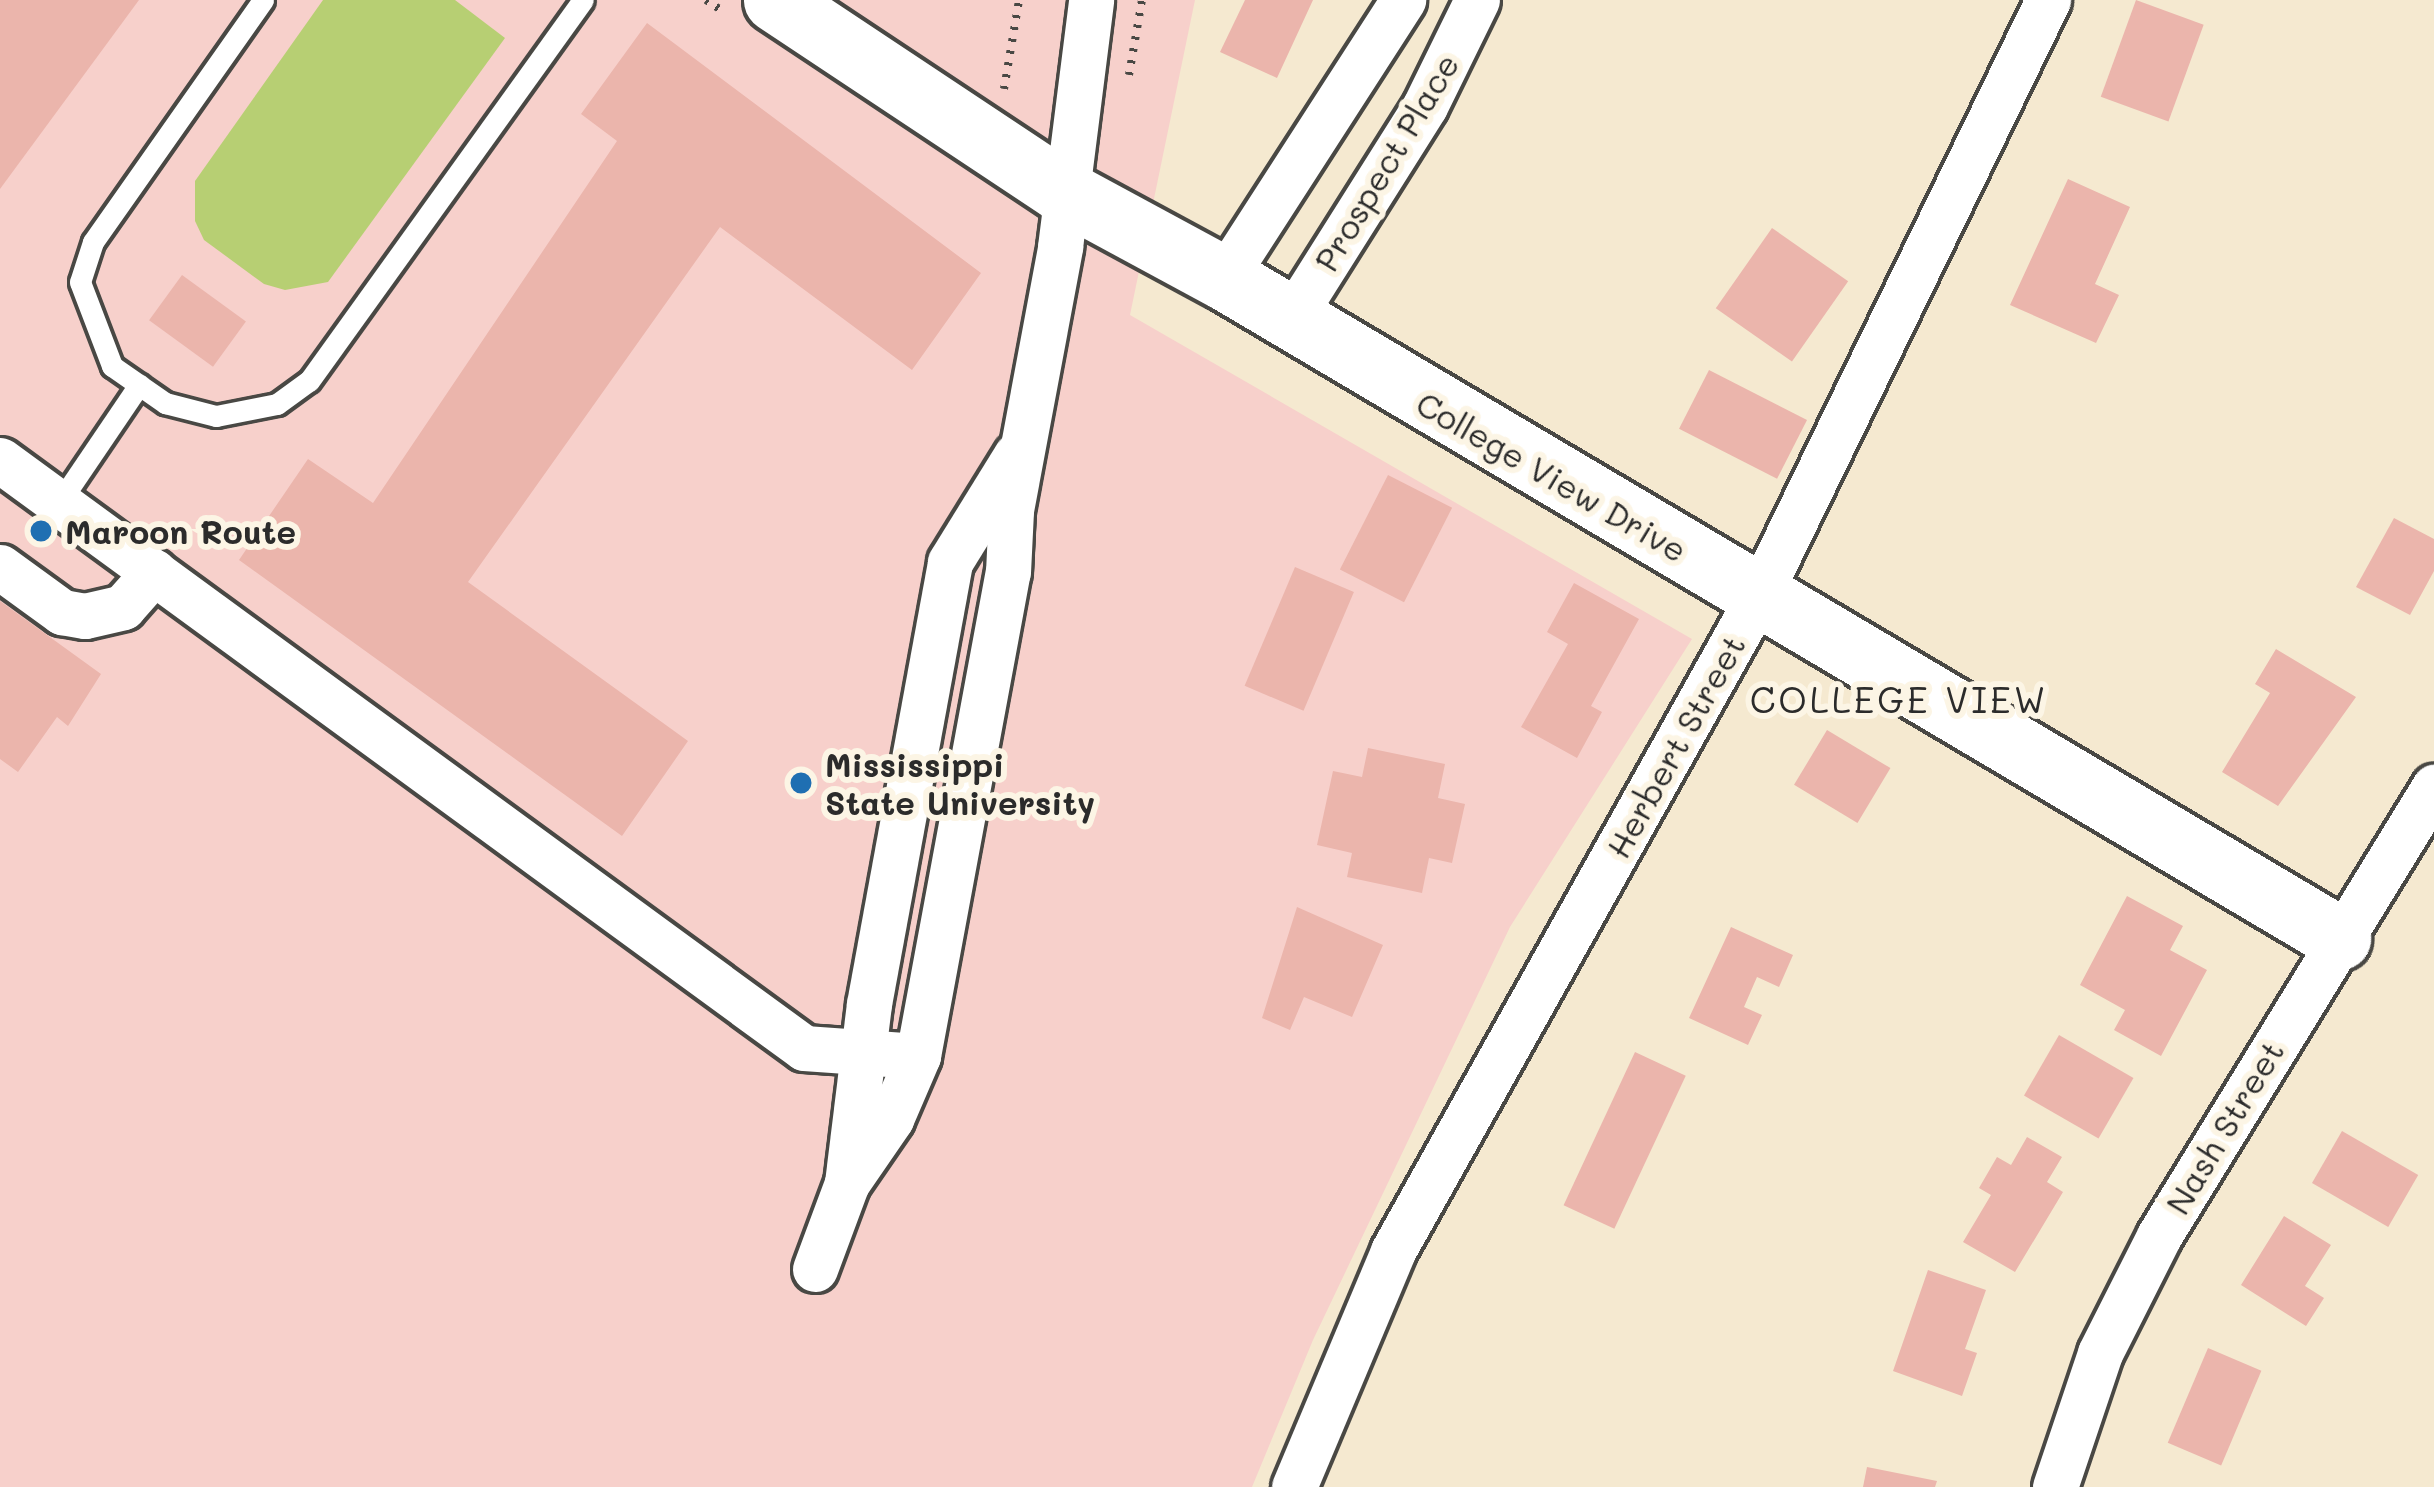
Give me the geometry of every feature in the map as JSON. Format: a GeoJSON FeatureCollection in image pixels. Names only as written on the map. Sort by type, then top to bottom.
{"type":"FeatureCollection","features":[{"type":"Feature","properties":{"kind":"street","name":"College View Drive"},"geometry":{"type":"LineString","coordinates":[[775,0],[1061,190],[1224,278],[1289,322],[2339,938]]}},
{"type":"Feature","properties":{"kind":"street"},"geometry":{"type":"LineString","coordinates":[[814,1269],[847,1183],[891,1119],[918,1056],[1060,247],[1061,190],[1091,0]]}},
{"type":"Feature","properties":{"kind":"street"},"geometry":{"type":"LineString","coordinates":[[1224,278],[1403,0]]}},
{"type":"Feature","properties":{"kind":"street","name":"Prospect Place"},"geometry":{"type":"LineString","coordinates":[[1289,322],[1425,106],[1477,0]]}},
{"type":"Feature","properties":{"kind":"street","name":"Herbert Street"},"geometry":{"type":"LineString","coordinates":[[1294,1487],[1393,1251],[1759,597],[2048,0]]}},
{"type":"Feature","properties":{"kind":"street"},"geometry":{"type":"LineString","coordinates":[[847,1183],[862,1057],[950,562],[1025,443]]}},
{"type":"Feature","properties":{"kind":"street"},"geometry":{"type":"LineString","coordinates":[[0,460],[804,1048],[862,1057],[918,1056]]}},
{"type":"Feature","properties":{"kind":"street"},"geometry":{"type":"LineString","coordinates":[[0,567],[62,612],[85,616],[123,607],[154,572]]}},
{"type":"Feature","properties":{"kind":"street","name":"Nash Street"},"geometry":{"type":"LineString","coordinates":[[2055,1487],[2100,1353],[2159,1236],[2434,787]]}},
{"type":"Feature","properties":{"kind":"lane"},"geometry":{"type":"LineString","coordinates":[[263,0],[93,242],[80,281],[112,366],[165,403],[216,416],[277,404],[309,381],[583,0]]}},
{"type":"Feature","properties":{"kind":"lane"},"geometry":{"type":"LineString","coordinates":[[59,502],[139,385]]}},
{"type":"Feature","properties":{"kind":"path"},"geometry":{"type":"LineString","coordinates":[[1004,89],[1018,0]]}},
{"type":"Feature","properties":{"kind":"shaded area","name":"Mississippi State University"},"geometry":{"type":"Polygon","coordinates":[[[0,0],[1195,0],[1130,315],[1692,639],[1510,927],[1313,1340],[1252,1487],[0,1487],[0,0]]]}},
{"type":"Feature","properties":{"kind":"green space"},"geometry":{"type":"Polygon","coordinates":[[[323,0],[455,0],[505,38],[328,282],[285,290],[264,284],[204,240],[195,221],[195,181],[323,0]]]}},
{"type":"Feature","properties":{"kind":"building"},"geometry":{"type":"Polygon","coordinates":[[[0,0],[139,0],[0,189],[0,0]]]}},
{"type":"Feature","properties":{"kind":"building"},"geometry":{"type":"Polygon","coordinates":[[[1245,0],[1313,0],[1277,78],[1220,52],[1245,0]]]}},
{"type":"Feature","properties":{"kind":"building"},"geometry":{"type":"Polygon","coordinates":[[[2136,0],[2204,25],[2168,121],[2101,97],[2136,0]]]}},
{"type":"Feature","properties":{"kind":"building"},"geometry":{"type":"Polygon","coordinates":[[[647,23],[981,273],[912,370],[720,227],[468,582],[688,741],[622,836],[239,560],[308,459],[373,503],[617,141],[581,114],[647,23]]]}},
{"type":"Feature","properties":{"kind":"building"},"geometry":{"type":"Polygon","coordinates":[[[2068,179],[2130,207],[2095,284],[2119,295],[2096,343],[2010,305],[2068,179]]]}},
{"type":"Feature","properties":{"kind":"building"},"geometry":{"type":"Polygon","coordinates":[[[1772,228],[1848,281],[1792,362],[1716,308],[1772,228]]]}},
{"type":"Feature","properties":{"kind":"building"},"geometry":{"type":"Polygon","coordinates":[[[182,275],[246,321],[213,367],[149,320],[182,275]]]}},
{"type":"Feature","properties":{"kind":"building"},"geometry":{"type":"Polygon","coordinates":[[[1709,370],[1807,420],[1777,479],[1679,429],[1709,370]]]}},
{"type":"Feature","properties":{"kind":"building"},"geometry":{"type":"Polygon","coordinates":[[[1388,475],[1452,508],[1404,602],[1340,569],[1388,475]]]}},
{"type":"Feature","properties":{"kind":"building"},"geometry":{"type":"Polygon","coordinates":[[[2394,518],[2434,539],[2434,571],[2410,615],[2356,587],[2394,518]]]}},
{"type":"Feature","properties":{"kind":"building"},"geometry":{"type":"Polygon","coordinates":[[[1295,567],[1354,592],[1304,711],[1245,686],[1295,567]]]}},
{"type":"Feature","properties":{"kind":"building"},"geometry":{"type":"Polygon","coordinates":[[[1574,583],[1639,619],[1591,706],[1602,712],[1577,758],[1521,727],[1568,644],[1547,632],[1574,583]]]}},
{"type":"Feature","properties":{"kind":"building"},"geometry":{"type":"Polygon","coordinates":[[[0,601],[101,674],[68,726],[57,717],[18,772],[0,759],[0,601]]]}},
{"type":"Feature","properties":{"kind":"building"},"geometry":{"type":"Polygon","coordinates":[[[2276,649],[2356,697],[2278,806],[2222,772],[2270,693],[2255,684],[2276,649]]]}},
{"type":"Feature","properties":{"kind":"building"},"geometry":{"type":"Polygon","coordinates":[[[1827,730],[1890,768],[1857,823],[1794,785],[1827,730]]]}},
{"type":"Feature","properties":{"kind":"building"},"geometry":{"type":"Polygon","coordinates":[[[1368,748],[1445,764],[1438,798],[1465,804],[1452,863],[1429,858],[1422,893],[1347,877],[1352,853],[1317,845],[1333,771],[1362,777],[1368,748]]]}},
{"type":"Feature","properties":{"kind":"building"},"geometry":{"type":"Polygon","coordinates":[[[2127,896],[2183,926],[2170,950],[2207,970],[2161,1056],[2114,1030],[2125,1010],[2080,985],[2127,896]]]}},
{"type":"Feature","properties":{"kind":"building"},"geometry":{"type":"Polygon","coordinates":[[[1297,907],[1383,945],[1352,1017],[1304,997],[1290,1030],[1262,1018],[1297,907]]]}},
{"type":"Feature","properties":{"kind":"building"},"geometry":{"type":"Polygon","coordinates":[[[1731,927],[1793,955],[1779,987],[1757,977],[1744,1007],[1762,1015],[1748,1045],[1689,1018],[1731,927]]]}},
{"type":"Feature","properties":{"kind":"building"},"geometry":{"type":"Polygon","coordinates":[[[2059,1035],[2133,1078],[2098,1139],[2024,1096],[2059,1035]]]}},
{"type":"Feature","properties":{"kind":"building"},"geometry":{"type":"Polygon","coordinates":[[[1635,1052],[1686,1076],[1614,1229],[1564,1205],[1635,1052]]]}},
{"type":"Feature","properties":{"kind":"building"},"geometry":{"type":"Polygon","coordinates":[[[2342,1131],[2418,1175],[2388,1227],[2312,1183],[2342,1131]]]}},
{"type":"Feature","properties":{"kind":"building"},"geometry":{"type":"Polygon","coordinates":[[[2027,1137],[2062,1157],[2047,1182],[2063,1192],[2015,1272],[1963,1242],[1991,1195],[1979,1188],[1997,1157],[2011,1165],[2027,1137]]]}},
{"type":"Feature","properties":{"kind":"building"},"geometry":{"type":"Polygon","coordinates":[[[2284,1216],[2331,1245],[2305,1286],[2324,1298],[2306,1326],[2241,1285],[2284,1216]]]}},
{"type":"Feature","properties":{"kind":"building"},"geometry":{"type":"Polygon","coordinates":[[[1928,1270],[1986,1290],[1965,1349],[1977,1353],[1962,1396],[1893,1371],[1928,1270]]]}},
{"type":"Feature","properties":{"kind":"building"},"geometry":{"type":"Polygon","coordinates":[[[2208,1348],[2261,1371],[2221,1465],[2168,1443],[2208,1348]]]}},
{"type":"Feature","properties":{"kind":"building"},"geometry":{"type":"Polygon","coordinates":[[[1867,1467],[1937,1481],[1935,1487],[1863,1487],[1867,1467]]]}},
{"type":"Feature","properties":{"kind":"place","name":"Maroon Route"},"geometry":{"type":"Point","coordinates":[41,531]}},
{"type":"Feature","properties":{"kind":"place","name":"Mississippi State University"},"geometry":{"type":"Point","coordinates":[801,783]}},
{"type":"Feature","properties":{"kind":"district","name":"COLLEGE VIEW"},"geometry":{"type":"Point","coordinates":[1899,699]}}]}
